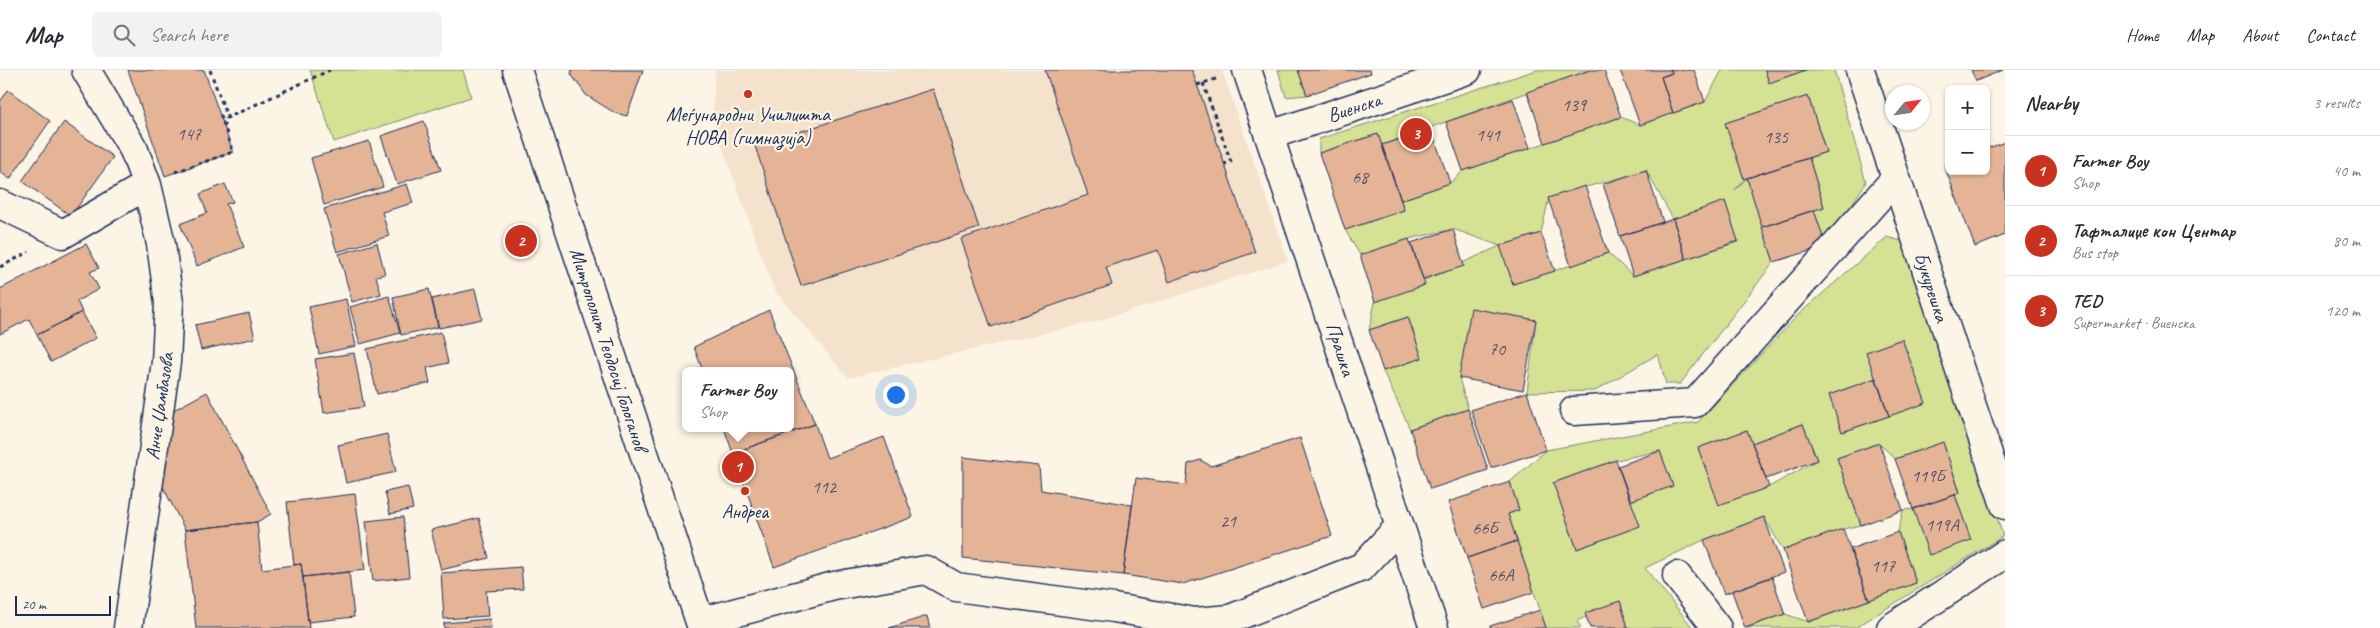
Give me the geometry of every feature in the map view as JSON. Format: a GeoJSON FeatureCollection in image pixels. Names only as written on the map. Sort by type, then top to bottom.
{"type":"FeatureCollection","features":[{"type":"Feature","properties":{"kind":"street","name":"Анче Џамбазова"},"geometry":{"type":"LineString","coordinates":[[86,70],[134,150],[147,185],[166,273],[168,331],[166,362],[128,628]]}},
{"type":"Feature","properties":{"kind":"street","name":"Митрополит Теодосиј Гологанов"},"geometry":{"type":"LineString","coordinates":[[517,70],[701,625]]}},
{"type":"Feature","properties":{"kind":"street","name":"Прашка"},"geometry":{"type":"LineString","coordinates":[[1247,70],[1434,628]]}},
{"type":"Feature","properties":{"kind":"street","name":"Виенска"},"geometry":{"type":"LineString","coordinates":[[1270,135],[1467,70]]}},
{"type":"Feature","properties":{"kind":"street","name":"Букурешка"},"geometry":{"type":"LineString","coordinates":[[1860,70],[2005,505]]}},
{"type":"Feature","properties":{"kind":"street"},"geometry":{"type":"LineString","coordinates":[[1574,411],[1695,403],[1896,178]]}},
{"type":"Feature","properties":{"kind":"street"},"geometry":{"type":"LineString","coordinates":[[0,204],[63,234],[147,185]]}},
{"type":"Feature","properties":{"kind":"street"},"geometry":{"type":"LineString","coordinates":[[701,625],[834,586],[926,570],[956,587],[1114,608],[1195,622],[1230,619],[1362,567],[1400,526]]}},
{"type":"Feature","properties":{"kind":"street"},"geometry":{"type":"LineString","coordinates":[[1890,628],[2005,554]]}},
{"type":"Feature","properties":{"kind":"street"},"geometry":{"type":"LineString","coordinates":[[1677,576],[1717,628]]}},
{"type":"Feature","properties":{"kind":"path"},"geometry":{"type":"LineString","coordinates":[[210,70],[227,118]]}},
{"type":"Feature","properties":{"kind":"path"},"geometry":{"type":"LineString","coordinates":[[174,173],[233,152],[221,116],[227,118],[330,70]]}},
{"type":"Feature","properties":{"kind":"path"},"geometry":{"type":"LineString","coordinates":[[1203,83],[1230,162],[1224,164]]}},
{"type":"Feature","properties":{"kind":"shaded area"},"geometry":{"type":"Polygon","coordinates":[[[715,70],[1222,70],[1288,261],[1098,321],[848,378],[774,290],[712,119],[715,70]]]}},
{"type":"Feature","properties":{"kind":"green space"},"geometry":{"type":"Polygon","coordinates":[[[310,70],[463,70],[471,97],[334,142],[310,70]]]}},
{"type":"Feature","properties":{"kind":"green space"},"geometry":{"type":"Polygon","coordinates":[[[1278,70],[1298,70],[1307,95],[1286,97],[1278,70]]]}},
{"type":"Feature","properties":{"kind":"green space"},"geometry":{"type":"Polygon","coordinates":[[[1537,70],[1590,70],[1382,145],[1378,134],[1319,153],[1319,139],[1537,70]]]}},
{"type":"Feature","properties":{"kind":"green space"},"geometry":{"type":"Polygon","coordinates":[[[1725,70],[1765,70],[1769,82],[1806,70],[1834,70],[1866,182],[1826,246],[1814,210],[1824,207],[1809,158],[1826,152],[1808,96],[1726,123],[1744,179],[1735,190],[1747,178],[1774,262],[1680,384],[1666,384],[1658,354],[1595,391],[1527,392],[1536,320],[1472,309],[1459,378],[1468,409],[1410,429],[1383,371],[1422,358],[1408,317],[1369,330],[1375,302],[1500,246],[1453,229],[1409,239],[1360,255],[1345,230],[1404,210],[1401,200],[1450,183],[1463,171],[1621,117],[1640,125],[1705,102],[1721,72],[1725,70]],[[1646,170],[1549,198],[1541,233],[1501,246],[1513,284],[1608,253],[1633,276],[1738,242],[1725,202],[1673,219],[1646,170]]]}},
{"type":"Feature","properties":{"kind":"green space"},"geometry":{"type":"Polygon","coordinates":[[[1887,237],[1905,242],[2003,536],[1855,628],[1746,628],[1785,614],[1809,622],[1916,583],[1898,532],[1903,510],[1913,509],[1970,540],[1955,495],[1960,492],[1943,443],[1895,459],[1879,443],[1837,458],[1861,525],[1843,529],[1783,550],[1764,517],[1704,540],[1645,568],[1693,628],[1628,628],[1620,601],[1577,621],[1581,628],[1546,628],[1508,514],[1519,510],[1510,482],[1546,450],[1698,422],[1798,315],[1887,237]],[[1902,339],[1867,352],[1876,378],[1829,395],[1843,432],[1925,403],[1902,339]],[[1803,424],[1752,443],[1747,430],[1698,448],[1769,487],[1817,460],[1803,424]],[[1660,451],[1616,460],[1554,483],[1577,549],[1639,526],[1630,501],[1672,486],[1660,451]]]}},
{"type":"Feature","properties":{"kind":"building"},"geometry":{"type":"Polygon","coordinates":[[[128,70],[204,70],[233,152],[165,176],[128,70]]]}},
{"type":"Feature","properties":{"kind":"building"},"geometry":{"type":"Polygon","coordinates":[[[572,70],[643,70],[627,116],[615,113],[586,95],[571,74],[572,70]]]}},
{"type":"Feature","properties":{"kind":"building"},"geometry":{"type":"Polygon","coordinates":[[[1045,70],[1192,70],[1255,252],[1169,282],[1158,250],[1106,267],[1112,285],[991,327],[961,239],[1088,195],[1045,70]]]}},
{"type":"Feature","properties":{"kind":"building"},"geometry":{"type":"Polygon","coordinates":[[[1298,70],[1370,70],[1371,73],[1307,95],[1298,70]]]}},
{"type":"Feature","properties":{"kind":"building"},"geometry":{"type":"Polygon","coordinates":[[[1590,70],[1604,70],[1621,117],[1545,143],[1527,92],[1590,70]]]}},
{"type":"Feature","properties":{"kind":"building"},"geometry":{"type":"Polygon","coordinates":[[[1620,70],[1671,70],[1672,73],[1661,77],[1673,113],[1640,125],[1620,70]]]}},
{"type":"Feature","properties":{"kind":"building"},"geometry":{"type":"Polygon","coordinates":[[[1671,70],[1694,70],[1705,102],[1673,113],[1661,77],[1672,73],[1671,70]]]}},
{"type":"Feature","properties":{"kind":"building"},"geometry":{"type":"Polygon","coordinates":[[[1765,70],[1806,70],[1769,83],[1765,70]]]}},
{"type":"Feature","properties":{"kind":"building"},"geometry":{"type":"Polygon","coordinates":[[[1971,70],[2003,70],[1976,81],[1971,70]]]}},
{"type":"Feature","properties":{"kind":"building"},"geometry":{"type":"Polygon","coordinates":[[[933,89],[979,228],[801,286],[755,146],[933,89]]]}},
{"type":"Feature","properties":{"kind":"building"},"geometry":{"type":"Polygon","coordinates":[[[8,90],[50,121],[10,179],[0,172],[0,102],[8,90]]]}},
{"type":"Feature","properties":{"kind":"building"},"geometry":{"type":"Polygon","coordinates":[[[1808,96],[1826,152],[1744,179],[1725,123],[1808,96]]]}},
{"type":"Feature","properties":{"kind":"building"},"geometry":{"type":"Polygon","coordinates":[[[1513,99],[1530,148],[1463,171],[1446,122],[1513,99]]]}},
{"type":"Feature","properties":{"kind":"building"},"geometry":{"type":"Polygon","coordinates":[[[424,121],[441,170],[397,184],[381,136],[424,121]]]}},
{"type":"Feature","properties":{"kind":"building"},"geometry":{"type":"Polygon","coordinates":[[[64,122],[113,157],[71,216],[22,181],[64,122]]]}},
{"type":"Feature","properties":{"kind":"building"},"geometry":{"type":"Polygon","coordinates":[[[1431,129],[1450,183],[1401,200],[1382,145],[1431,129]]]}},
{"type":"Feature","properties":{"kind":"building"},"geometry":{"type":"Polygon","coordinates":[[[1378,134],[1404,210],[1345,230],[1319,153],[1378,134]]]}},
{"type":"Feature","properties":{"kind":"building"},"geometry":{"type":"Polygon","coordinates":[[[369,141],[383,187],[324,205],[311,158],[369,141]]]}},
{"type":"Feature","properties":{"kind":"building"},"geometry":{"type":"Polygon","coordinates":[[[2005,142],[2005,235],[1975,247],[1948,175],[1990,175],[1990,148],[2005,142]]]}},
{"type":"Feature","properties":{"kind":"building"},"geometry":{"type":"Polygon","coordinates":[[[1809,158],[1824,207],[1762,227],[1747,178],[1809,158]]]}},
{"type":"Feature","properties":{"kind":"building"},"geometry":{"type":"Polygon","coordinates":[[[1646,170],[1663,222],[1620,236],[1603,184],[1646,170]]]}},
{"type":"Feature","properties":{"kind":"building"},"geometry":{"type":"Polygon","coordinates":[[[225,184],[233,202],[226,204],[244,247],[197,266],[180,224],[207,213],[200,194],[225,184]]]}},
{"type":"Feature","properties":{"kind":"building"},"geometry":{"type":"Polygon","coordinates":[[[407,184],[413,203],[382,212],[389,236],[337,252],[324,209],[407,184]]]}},
{"type":"Feature","properties":{"kind":"building"},"geometry":{"type":"Polygon","coordinates":[[[1585,186],[1608,253],[1571,266],[1548,198],[1585,186]]]}},
{"type":"Feature","properties":{"kind":"building"},"geometry":{"type":"Polygon","coordinates":[[[1725,201],[1738,241],[1686,259],[1673,219],[1725,201]]]}},
{"type":"Feature","properties":{"kind":"building"},"geometry":{"type":"Polygon","coordinates":[[[1814,210],[1826,246],[1774,262],[1762,227],[1814,210]]]}},
{"type":"Feature","properties":{"kind":"building"},"geometry":{"type":"Polygon","coordinates":[[[1673,219],[1686,259],[1633,276],[1620,236],[1673,219]]]}},
{"type":"Feature","properties":{"kind":"building"},"geometry":{"type":"Polygon","coordinates":[[[1453,229],[1464,266],[1423,279],[1411,243],[1453,229]]]}},
{"type":"Feature","properties":{"kind":"building"},"geometry":{"type":"Polygon","coordinates":[[[1541,233],[1555,271],[1513,284],[1500,246],[1541,233]]]}},
{"type":"Feature","properties":{"kind":"building"},"geometry":{"type":"Polygon","coordinates":[[[1409,239],[1425,285],[1375,302],[1360,255],[1409,239]]]}},
{"type":"Feature","properties":{"kind":"building"},"geometry":{"type":"Polygon","coordinates":[[[377,243],[385,274],[376,276],[381,294],[352,302],[339,254],[377,243]]]}},
{"type":"Feature","properties":{"kind":"building"},"geometry":{"type":"Polygon","coordinates":[[[86,244],[99,268],[90,272],[99,289],[77,301],[82,312],[37,335],[29,319],[0,334],[0,289],[86,244]]]}},
{"type":"Feature","properties":{"kind":"building"},"geometry":{"type":"Polygon","coordinates":[[[429,289],[438,327],[401,335],[393,297],[429,289]]]}},
{"type":"Feature","properties":{"kind":"building"},"geometry":{"type":"Polygon","coordinates":[[[475,289],[482,319],[439,328],[432,299],[475,289]]]}},
{"type":"Feature","properties":{"kind":"building"},"geometry":{"type":"Polygon","coordinates":[[[389,296],[400,333],[360,344],[350,307],[389,296]]]}},
{"type":"Feature","properties":{"kind":"building"},"geometry":{"type":"Polygon","coordinates":[[[346,299],[356,346],[319,354],[309,307],[346,299]]]}},
{"type":"Feature","properties":{"kind":"building"},"geometry":{"type":"Polygon","coordinates":[[[1471,308],[1536,320],[1523,390],[1459,378],[1471,308]]]}},
{"type":"Feature","properties":{"kind":"building"},"geometry":{"type":"Polygon","coordinates":[[[769,310],[792,367],[702,367],[694,347],[769,310]]]}},
{"type":"Feature","properties":{"kind":"building"},"geometry":{"type":"Polygon","coordinates":[[[82,312],[96,338],[51,362],[37,335],[82,312]]]}},
{"type":"Feature","properties":{"kind":"building"},"geometry":{"type":"Polygon","coordinates":[[[249,313],[255,338],[201,350],[195,325],[249,313]]]}},
{"type":"Feature","properties":{"kind":"building"},"geometry":{"type":"Polygon","coordinates":[[[1408,317],[1422,358],[1383,371],[1369,330],[1408,317]]]}},
{"type":"Feature","properties":{"kind":"building"},"geometry":{"type":"Polygon","coordinates":[[[441,332],[448,363],[427,368],[430,383],[377,394],[367,349],[441,332]]]}},
{"type":"Feature","properties":{"kind":"building"},"geometry":{"type":"Polygon","coordinates":[[[1902,339],[1926,403],[1889,416],[1866,352],[1902,339]]]}},
{"type":"Feature","properties":{"kind":"building"},"geometry":{"type":"Polygon","coordinates":[[[354,353],[364,407],[324,413],[315,359],[354,353]]]}},
{"type":"Feature","properties":{"kind":"building"},"geometry":{"type":"Polygon","coordinates":[[[794,372],[815,424],[794,431],[794,372]]]}},
{"type":"Feature","properties":{"kind":"building"},"geometry":{"type":"Polygon","coordinates":[[[1876,378],[1889,416],[1842,432],[1829,395],[1876,378]]]}},
{"type":"Feature","properties":{"kind":"building"},"geometry":{"type":"Polygon","coordinates":[[[207,392],[271,514],[257,522],[185,530],[159,479],[168,413],[207,392]]]}},
{"type":"Feature","properties":{"kind":"building"},"geometry":{"type":"Polygon","coordinates":[[[1527,392],[1546,450],[1491,468],[1471,410],[1527,392]]]}},
{"type":"Feature","properties":{"kind":"building"},"geometry":{"type":"Polygon","coordinates":[[[1468,409],[1488,470],[1430,489],[1410,429],[1468,409]]]}},
{"type":"Feature","properties":{"kind":"building"},"geometry":{"type":"Polygon","coordinates":[[[815,424],[827,458],[884,437],[913,517],[774,567],[733,453],[815,424]]]}},
{"type":"Feature","properties":{"kind":"building"},"geometry":{"type":"Polygon","coordinates":[[[1803,424],[1817,460],[1766,479],[1752,443],[1803,424]]]}},
{"type":"Feature","properties":{"kind":"building"},"geometry":{"type":"Polygon","coordinates":[[[1747,430],[1769,487],[1719,505],[1698,448],[1747,430]]]}},
{"type":"Feature","properties":{"kind":"building"},"geometry":{"type":"Polygon","coordinates":[[[725,432],[792,432],[733,453],[725,432]]]}},
{"type":"Feature","properties":{"kind":"building"},"geometry":{"type":"Polygon","coordinates":[[[387,434],[396,472],[346,483],[338,445],[387,434]]]}},
{"type":"Feature","properties":{"kind":"building"},"geometry":{"type":"Polygon","coordinates":[[[1300,438],[1332,536],[1183,584],[1123,575],[1136,478],[1186,485],[1188,464],[1200,460],[1211,466],[1300,438]]]}},
{"type":"Feature","properties":{"kind":"building"},"geometry":{"type":"Polygon","coordinates":[[[1943,442],[1960,493],[1913,509],[1895,459],[1943,442]]]}},
{"type":"Feature","properties":{"kind":"building"},"geometry":{"type":"Polygon","coordinates":[[[1879,443],[1903,510],[1861,525],[1837,458],[1879,443]]]}},
{"type":"Feature","properties":{"kind":"building"},"geometry":{"type":"Polygon","coordinates":[[[1660,451],[1673,486],[1630,501],[1618,466],[1660,451]]]}},
{"type":"Feature","properties":{"kind":"building"},"geometry":{"type":"Polygon","coordinates":[[[963,457],[1039,466],[1041,490],[1132,505],[1123,575],[963,558],[963,457]]]}},
{"type":"Feature","properties":{"kind":"building"},"geometry":{"type":"Polygon","coordinates":[[[1616,460],[1640,526],[1577,549],[1553,483],[1616,460]]]}},
{"type":"Feature","properties":{"kind":"building"},"geometry":{"type":"Polygon","coordinates":[[[1510,482],[1519,510],[1508,514],[1517,541],[1467,558],[1448,502],[1510,482]]]}},
{"type":"Feature","properties":{"kind":"building"},"geometry":{"type":"Polygon","coordinates":[[[408,487],[413,509],[390,514],[385,492],[408,487]]]}},
{"type":"Feature","properties":{"kind":"building"},"geometry":{"type":"Polygon","coordinates":[[[355,494],[365,570],[303,577],[301,564],[294,565],[287,502],[355,494]]]}},
{"type":"Feature","properties":{"kind":"building"},"geometry":{"type":"Polygon","coordinates":[[[1955,495],[1971,540],[1929,555],[1913,509],[1955,495]]]}},
{"type":"Feature","properties":{"kind":"building"},"geometry":{"type":"Polygon","coordinates":[[[403,517],[409,577],[373,581],[366,521],[403,517]]]}},
{"type":"Feature","properties":{"kind":"building"},"geometry":{"type":"Polygon","coordinates":[[[1764,517],[1784,572],[1724,594],[1704,540],[1764,517]]]}},
{"type":"Feature","properties":{"kind":"building"},"geometry":{"type":"Polygon","coordinates":[[[479,518],[489,558],[441,570],[431,530],[479,518]]]}},
{"type":"Feature","properties":{"kind":"building"},"geometry":{"type":"Polygon","coordinates":[[[257,522],[262,569],[301,564],[309,628],[196,628],[185,530],[257,522]]]}},
{"type":"Feature","properties":{"kind":"building"},"geometry":{"type":"Polygon","coordinates":[[[1843,529],[1869,600],[1808,622],[1783,550],[1843,529]]]}},
{"type":"Feature","properties":{"kind":"building"},"geometry":{"type":"Polygon","coordinates":[[[1898,532],[1916,583],[1869,600],[1850,549],[1898,532]]]}},
{"type":"Feature","properties":{"kind":"building"},"geometry":{"type":"Polygon","coordinates":[[[1517,541],[1534,592],[1484,609],[1467,558],[1517,541]]]}},
{"type":"Feature","properties":{"kind":"building"},"geometry":{"type":"Polygon","coordinates":[[[521,567],[523,589],[486,591],[488,616],[444,619],[441,573],[521,567]]]}},
{"type":"Feature","properties":{"kind":"building"},"geometry":{"type":"Polygon","coordinates":[[[349,572],[354,617],[308,622],[303,577],[349,572]]]}},
{"type":"Feature","properties":{"kind":"building"},"geometry":{"type":"Polygon","coordinates":[[[1772,577],[1785,614],[1745,628],[1732,591],[1772,577]]]}},
{"type":"Feature","properties":{"kind":"building"},"geometry":{"type":"Polygon","coordinates":[[[1620,601],[1628,628],[1590,628],[1585,613],[1620,601]]]}},
{"type":"Feature","properties":{"kind":"building"},"geometry":{"type":"Polygon","coordinates":[[[1540,610],[1546,628],[1490,628],[1490,626],[1540,610]]]}},
{"type":"Feature","properties":{"kind":"building"},"geometry":{"type":"Polygon","coordinates":[[[927,616],[930,628],[889,628],[927,616]]]}},
{"type":"Feature","properties":{"kind":"building"},"geometry":{"type":"Polygon","coordinates":[[[490,619],[491,628],[444,628],[444,623],[490,619]]]}},
{"type":"Feature","properties":{"kind":"place","name":"Меѓународни Училишта НОВА (гимназија)"},"geometry":{"type":"Point","coordinates":[748,94]}},
{"type":"Feature","properties":{"kind":"place","name":"TED"},"geometry":{"type":"Point","coordinates":[1416,134]}},
{"type":"Feature","properties":{"kind":"place","name":"Тафталиџе кон Центар"},"geometry":{"type":"Point","coordinates":[521,241]}},
{"type":"Feature","properties":{"kind":"place","name":"Farmer Boy"},"geometry":{"type":"Point","coordinates":[738,467]}},
{"type":"Feature","properties":{"kind":"place","name":"Андреа"},"geometry":{"type":"Point","coordinates":[745,491]}}]}
